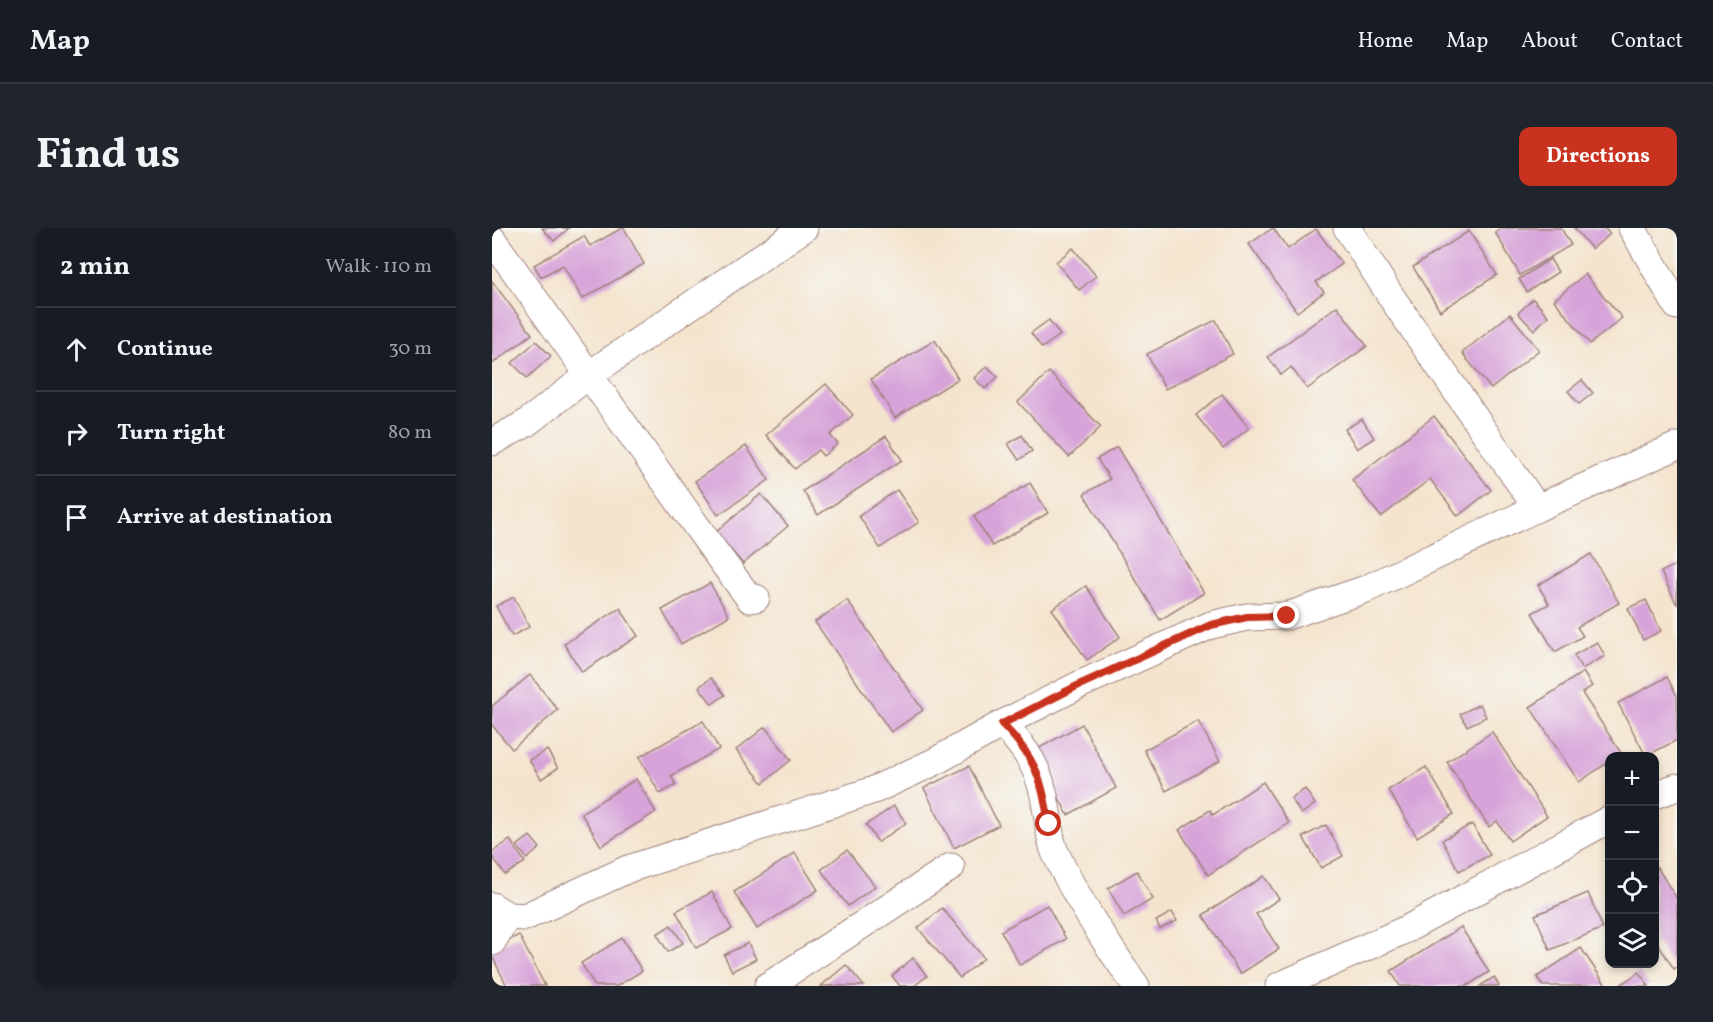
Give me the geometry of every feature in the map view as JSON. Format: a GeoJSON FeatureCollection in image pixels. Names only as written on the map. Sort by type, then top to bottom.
{"type":"FeatureCollection","features":[{"type":"Feature","properties":{"kind":"street"},"geometry":{"type":"LineString","coordinates":[[492,442],[525,424],[589,375],[804,228]]}},
{"type":"Feature","properties":{"kind":"street"},"geometry":{"type":"LineString","coordinates":[[1347,228],[1392,298],[1537,508]]}},
{"type":"Feature","properties":{"kind":"street"},"geometry":{"type":"LineString","coordinates":[[1638,230],[1677,306]]}},
{"type":"Feature","properties":{"kind":"street"},"geometry":{"type":"LineString","coordinates":[[492,239],[715,552],[750,599],[756,598]]}},
{"type":"Feature","properties":{"kind":"street"},"geometry":{"type":"LineString","coordinates":[[492,942],[500,911],[525,917],[628,869],[874,790],[934,762],[1079,685],[1211,625],[1247,617],[1287,616],[1366,590],[1537,508],[1677,446]]}},
{"type":"Feature","properties":{"kind":"street"},"geometry":{"type":"LineString","coordinates":[[1002,724],[1018,740],[1034,762],[1044,789],[1054,850],[1100,934],[1136,986]]}},
{"type":"Feature","properties":{"kind":"street"},"geometry":{"type":"LineString","coordinates":[[1659,793],[1677,787]]}},
{"type":"Feature","properties":{"kind":"street"},"geometry":{"type":"LineString","coordinates":[[1279,986],[1407,928],[1605,822]]}},
{"type":"Feature","properties":{"kind":"street"},"geometry":{"type":"LineString","coordinates":[[768,986],[951,867]]}},
{"type":"Feature","properties":{"kind":"building"},"geometry":{"type":"Polygon","coordinates":[[[542,228],[569,228],[554,241],[542,228]]]}},
{"type":"Feature","properties":{"kind":"building"},"geometry":{"type":"Polygon","coordinates":[[[622,228],[644,264],[582,299],[563,265],[541,277],[534,265],[584,236],[590,246],[622,228]]]}},
{"type":"Feature","properties":{"kind":"building"},"geometry":{"type":"Polygon","coordinates":[[[1273,228],[1288,249],[1316,229],[1342,264],[1316,282],[1324,292],[1297,312],[1249,244],[1273,228]]]}},
{"type":"Feature","properties":{"kind":"building"},"geometry":{"type":"Polygon","coordinates":[[[1503,228],[1561,228],[1571,245],[1520,275],[1495,232],[1503,228]]]}},
{"type":"Feature","properties":{"kind":"building"},"geometry":{"type":"Polygon","coordinates":[[[1574,228],[1604,228],[1610,234],[1592,249],[1574,228]]]}},
{"type":"Feature","properties":{"kind":"building"},"geometry":{"type":"Polygon","coordinates":[[[1469,231],[1497,275],[1440,311],[1413,267],[1469,231]]]}},
{"type":"Feature","properties":{"kind":"building"},"geometry":{"type":"Polygon","coordinates":[[[1073,248],[1096,276],[1079,290],[1056,262],[1073,248]]]}},
{"type":"Feature","properties":{"kind":"building"},"geometry":{"type":"Polygon","coordinates":[[[1550,259],[1558,272],[1527,292],[1519,279],[1550,259]]]}},
{"type":"Feature","properties":{"kind":"building"},"geometry":{"type":"Polygon","coordinates":[[[1585,274],[1622,318],[1590,344],[1554,300],[1585,274]]]}},
{"type":"Feature","properties":{"kind":"building"},"geometry":{"type":"Polygon","coordinates":[[[492,281],[532,334],[492,364],[492,281]]]}},
{"type":"Feature","properties":{"kind":"building"},"geometry":{"type":"Polygon","coordinates":[[[1533,299],[1548,316],[1534,330],[1518,313],[1533,299]]]}},
{"type":"Feature","properties":{"kind":"building"},"geometry":{"type":"Polygon","coordinates":[[[1337,306],[1367,346],[1307,389],[1291,367],[1281,375],[1268,357],[1337,306]]]}},
{"type":"Feature","properties":{"kind":"building"},"geometry":{"type":"Polygon","coordinates":[[[1510,314],[1539,350],[1491,389],[1462,353],[1510,314]]]}},
{"type":"Feature","properties":{"kind":"building"},"geometry":{"type":"Polygon","coordinates":[[[1049,320],[1060,335],[1042,348],[1031,333],[1049,320]]]}},
{"type":"Feature","properties":{"kind":"building"},"geometry":{"type":"Polygon","coordinates":[[[1216,320],[1233,354],[1165,389],[1147,354],[1216,320]]]}},
{"type":"Feature","properties":{"kind":"building"},"geometry":{"type":"Polygon","coordinates":[[[935,340],[958,379],[895,418],[871,379],[935,340]]]}},
{"type":"Feature","properties":{"kind":"building"},"geometry":{"type":"Polygon","coordinates":[[[536,341],[551,356],[527,378],[512,363],[536,341]]]}},
{"type":"Feature","properties":{"kind":"building"},"geometry":{"type":"Polygon","coordinates":[[[987,366],[998,377],[985,389],[974,378],[987,366]]]}},
{"type":"Feature","properties":{"kind":"building"},"geometry":{"type":"Polygon","coordinates":[[[1049,372],[1101,427],[1069,457],[1018,402],[1049,372]]]}},
{"type":"Feature","properties":{"kind":"building"},"geometry":{"type":"Polygon","coordinates":[[[1582,380],[1593,393],[1579,404],[1568,391],[1582,380]]]}},
{"type":"Feature","properties":{"kind":"building"},"geometry":{"type":"Polygon","coordinates":[[[826,384],[853,415],[830,435],[838,444],[823,456],[818,450],[795,469],[766,435],[826,384]]]}},
{"type":"Feature","properties":{"kind":"building"},"geometry":{"type":"Polygon","coordinates":[[[1222,394],[1249,428],[1223,449],[1196,415],[1222,394]]]}},
{"type":"Feature","properties":{"kind":"building"},"geometry":{"type":"Polygon","coordinates":[[[1434,416],[1491,490],[1458,516],[1430,479],[1381,517],[1352,480],[1434,416]]]}},
{"type":"Feature","properties":{"kind":"building"},"geometry":{"type":"Polygon","coordinates":[[[1362,419],[1374,438],[1357,449],[1345,429],[1362,419]]]}},
{"type":"Feature","properties":{"kind":"building"},"geometry":{"type":"Polygon","coordinates":[[[1022,435],[1032,451],[1019,460],[1008,444],[1022,435]]]}},
{"type":"Feature","properties":{"kind":"building"},"geometry":{"type":"Polygon","coordinates":[[[886,436],[902,460],[818,515],[803,491],[886,436]]]}},
{"type":"Feature","properties":{"kind":"building"},"geometry":{"type":"Polygon","coordinates":[[[746,446],[769,480],[718,515],[695,481],[746,446]]]}},
{"type":"Feature","properties":{"kind":"building"},"geometry":{"type":"Polygon","coordinates":[[[1117,447],[1204,593],[1160,620],[1084,494],[1110,479],[1097,459],[1117,447]]]}},
{"type":"Feature","properties":{"kind":"building"},"geometry":{"type":"Polygon","coordinates":[[[1030,483],[1048,513],[992,546],[974,516],[1030,483]]]}},
{"type":"Feature","properties":{"kind":"building"},"geometry":{"type":"Polygon","coordinates":[[[897,490],[919,522],[880,548],[859,516],[897,490]]]}},
{"type":"Feature","properties":{"kind":"building"},"geometry":{"type":"Polygon","coordinates":[[[761,494],[788,526],[743,564],[716,532],[761,494]]]}},
{"type":"Feature","properties":{"kind":"building"},"geometry":{"type":"Polygon","coordinates":[[[1591,554],[1619,603],[1577,627],[1583,636],[1555,652],[1532,613],[1549,604],[1538,585],[1591,554]]]}},
{"type":"Feature","properties":{"kind":"building"},"geometry":{"type":"Polygon","coordinates":[[[1677,564],[1677,605],[1661,572],[1677,564]]]}},
{"type":"Feature","properties":{"kind":"building"},"geometry":{"type":"Polygon","coordinates":[[[710,583],[729,616],[681,644],[662,610],[710,583]]]}},
{"type":"Feature","properties":{"kind":"building"},"geometry":{"type":"Polygon","coordinates":[[[1086,586],[1120,637],[1087,660],[1052,609],[1086,586]]]}},
{"type":"Feature","properties":{"kind":"building"},"geometry":{"type":"Polygon","coordinates":[[[514,597],[529,627],[512,636],[496,606],[514,597]]]}},
{"type":"Feature","properties":{"kind":"building"},"geometry":{"type":"Polygon","coordinates":[[[847,600],[923,710],[891,732],[815,622],[847,600]]]}},
{"type":"Feature","properties":{"kind":"building"},"geometry":{"type":"Polygon","coordinates":[[[1646,600],[1661,631],[1643,640],[1628,608],[1646,600]]]}},
{"type":"Feature","properties":{"kind":"building"},"geometry":{"type":"Polygon","coordinates":[[[620,608],[638,636],[582,672],[564,644],[620,608]]]}},
{"type":"Feature","properties":{"kind":"building"},"geometry":{"type":"Polygon","coordinates":[[[1597,642],[1605,656],[1582,669],[1574,655],[1597,642]]]}},
{"type":"Feature","properties":{"kind":"building"},"geometry":{"type":"Polygon","coordinates":[[[1583,672],[1592,686],[1582,693],[1620,752],[1605,752],[1605,764],[1579,782],[1530,707],[1583,672]]]}},
{"type":"Feature","properties":{"kind":"building"},"geometry":{"type":"Polygon","coordinates":[[[530,675],[558,710],[512,749],[492,725],[492,706],[530,675]]]}},
{"type":"Feature","properties":{"kind":"building"},"geometry":{"type":"Polygon","coordinates":[[[1667,677],[1677,696],[1677,740],[1654,752],[1644,752],[1618,703],[1667,677]]]}},
{"type":"Feature","properties":{"kind":"building"},"geometry":{"type":"Polygon","coordinates":[[[711,678],[725,695],[712,704],[699,687],[711,678]]]}},
{"type":"Feature","properties":{"kind":"building"},"geometry":{"type":"Polygon","coordinates":[[[1480,704],[1486,717],[1467,726],[1460,714],[1480,704]]]}},
{"type":"Feature","properties":{"kind":"building"},"geometry":{"type":"Polygon","coordinates":[[[703,721],[719,749],[671,776],[676,785],[660,794],[639,757],[703,721]]]}},
{"type":"Feature","properties":{"kind":"building"},"geometry":{"type":"Polygon","coordinates":[[[1198,721],[1220,761],[1166,791],[1144,750],[1198,721]]]}},
{"type":"Feature","properties":{"kind":"building"},"geometry":{"type":"Polygon","coordinates":[[[1082,724],[1116,788],[1068,815],[1034,751],[1082,724]]]}},
{"type":"Feature","properties":{"kind":"building"},"geometry":{"type":"Polygon","coordinates":[[[765,727],[791,760],[763,783],[736,750],[765,727]]]}},
{"type":"Feature","properties":{"kind":"building"},"geometry":{"type":"Polygon","coordinates":[[[1492,732],[1547,816],[1510,841],[1497,821],[1489,827],[1447,762],[1492,732]]]}},
{"type":"Feature","properties":{"kind":"building"},"geometry":{"type":"Polygon","coordinates":[[[547,750],[558,768],[541,779],[529,760],[547,750]]]}},
{"type":"Feature","properties":{"kind":"building"},"geometry":{"type":"Polygon","coordinates":[[[969,766],[999,825],[954,848],[924,788],[969,766]]]}},
{"type":"Feature","properties":{"kind":"building"},"geometry":{"type":"Polygon","coordinates":[[[1426,767],[1454,814],[1417,837],[1388,790],[1426,767]]]}},
{"type":"Feature","properties":{"kind":"building"},"geometry":{"type":"Polygon","coordinates":[[[636,779],[656,812],[601,846],[581,813],[636,779]]]}},
{"type":"Feature","properties":{"kind":"building"},"geometry":{"type":"Polygon","coordinates":[[[1263,782],[1289,823],[1208,875],[1179,830],[1210,810],[1213,815],[1263,782]]]}},
{"type":"Feature","properties":{"kind":"building"},"geometry":{"type":"Polygon","coordinates":[[[1305,789],[1315,804],[1301,814],[1291,798],[1305,789]]]}},
{"type":"Feature","properties":{"kind":"building"},"geometry":{"type":"Polygon","coordinates":[[[894,806],[906,823],[878,842],[866,825],[894,806]]]}},
{"type":"Feature","properties":{"kind":"building"},"geometry":{"type":"Polygon","coordinates":[[[1472,824],[1490,855],[1459,871],[1442,840],[1472,824]]]}},
{"type":"Feature","properties":{"kind":"building"},"geometry":{"type":"Polygon","coordinates":[[[1326,825],[1343,856],[1321,868],[1303,837],[1326,825]]]}},
{"type":"Feature","properties":{"kind":"building"},"geometry":{"type":"Polygon","coordinates":[[[530,836],[540,848],[527,859],[517,846],[530,836]]]}},
{"type":"Feature","properties":{"kind":"building"},"geometry":{"type":"Polygon","coordinates":[[[510,840],[525,862],[505,875],[492,856],[492,852],[510,840]]]}},
{"type":"Feature","properties":{"kind":"building"},"geometry":{"type":"Polygon","coordinates":[[[847,850],[875,886],[848,906],[821,870],[847,850]]]}},
{"type":"Feature","properties":{"kind":"building"},"geometry":{"type":"Polygon","coordinates":[[[795,853],[818,890],[757,929],[734,892],[795,853]]]}},
{"type":"Feature","properties":{"kind":"building"},"geometry":{"type":"Polygon","coordinates":[[[1659,870],[1677,899],[1677,967],[1674,969],[1659,946],[1659,870]]]}},
{"type":"Feature","properties":{"kind":"building"},"geometry":{"type":"Polygon","coordinates":[[[1137,871],[1153,899],[1124,916],[1108,888],[1137,871]]]}},
{"type":"Feature","properties":{"kind":"building"},"geometry":{"type":"Polygon","coordinates":[[[1264,876],[1279,899],[1256,914],[1279,949],[1240,974],[1203,915],[1264,876]]]}},
{"type":"Feature","properties":{"kind":"building"},"geometry":{"type":"Polygon","coordinates":[[[712,892],[732,929],[696,948],[676,911],[712,892]]]}},
{"type":"Feature","properties":{"kind":"building"},"geometry":{"type":"Polygon","coordinates":[[[1588,893],[1603,928],[1550,950],[1535,915],[1588,893]]]}},
{"type":"Feature","properties":{"kind":"building"},"geometry":{"type":"Polygon","coordinates":[[[1047,905],[1066,939],[1020,965],[1001,931],[1047,905]]]}},
{"type":"Feature","properties":{"kind":"building"},"geometry":{"type":"Polygon","coordinates":[[[942,908],[984,958],[960,978],[918,928],[942,908]]]}},
{"type":"Feature","properties":{"kind":"building"},"geometry":{"type":"Polygon","coordinates":[[[1172,912],[1177,921],[1160,929],[1156,921],[1172,912]]]}},
{"type":"Feature","properties":{"kind":"building"},"geometry":{"type":"Polygon","coordinates":[[[671,925],[683,943],[668,952],[657,934],[671,925]]]}},
{"type":"Feature","properties":{"kind":"building"},"geometry":{"type":"Polygon","coordinates":[[[1461,927],[1489,972],[1467,986],[1400,986],[1391,971],[1461,927]]]}},
{"type":"Feature","properties":{"kind":"building"},"geometry":{"type":"Polygon","coordinates":[[[519,935],[545,986],[507,986],[492,956],[492,949],[519,935]]]}},
{"type":"Feature","properties":{"kind":"building"},"geometry":{"type":"Polygon","coordinates":[[[622,938],[642,971],[617,986],[595,986],[581,963],[622,938]]]}},
{"type":"Feature","properties":{"kind":"building"},"geometry":{"type":"Polygon","coordinates":[[[748,943],[756,959],[732,971],[724,955],[748,943]]]}},
{"type":"Feature","properties":{"kind":"building"},"geometry":{"type":"Polygon","coordinates":[[[1581,948],[1605,984],[1603,986],[1543,986],[1537,977],[1581,948]]]}},
{"type":"Feature","properties":{"kind":"building"},"geometry":{"type":"Polygon","coordinates":[[[913,958],[927,976],[914,986],[900,986],[892,976],[913,958]]]}},
{"type":"Feature","properties":{"kind":"building"},"geometry":{"type":"Polygon","coordinates":[[[846,965],[864,986],[821,986],[846,965]]]}},
{"type":"Feature","properties":{"kind":"building"},"geometry":{"type":"Polygon","coordinates":[[[1639,972],[1649,986],[1619,986],[1639,972]]]}},
{"type":"Feature","properties":{"kind":"building"},"geometry":{"type":"Polygon","coordinates":[[[1494,977],[1499,986],[1480,986],[1494,977]]]}},
{"type":"Feature","properties":{"kind":"route"},"geometry":{"type":"LineString","coordinates":[[1049,824],[1044,789],[1034,762],[1018,740],[1002,724],[1079,685],[1211,625],[1247,617],[1287,616]]}}]}
